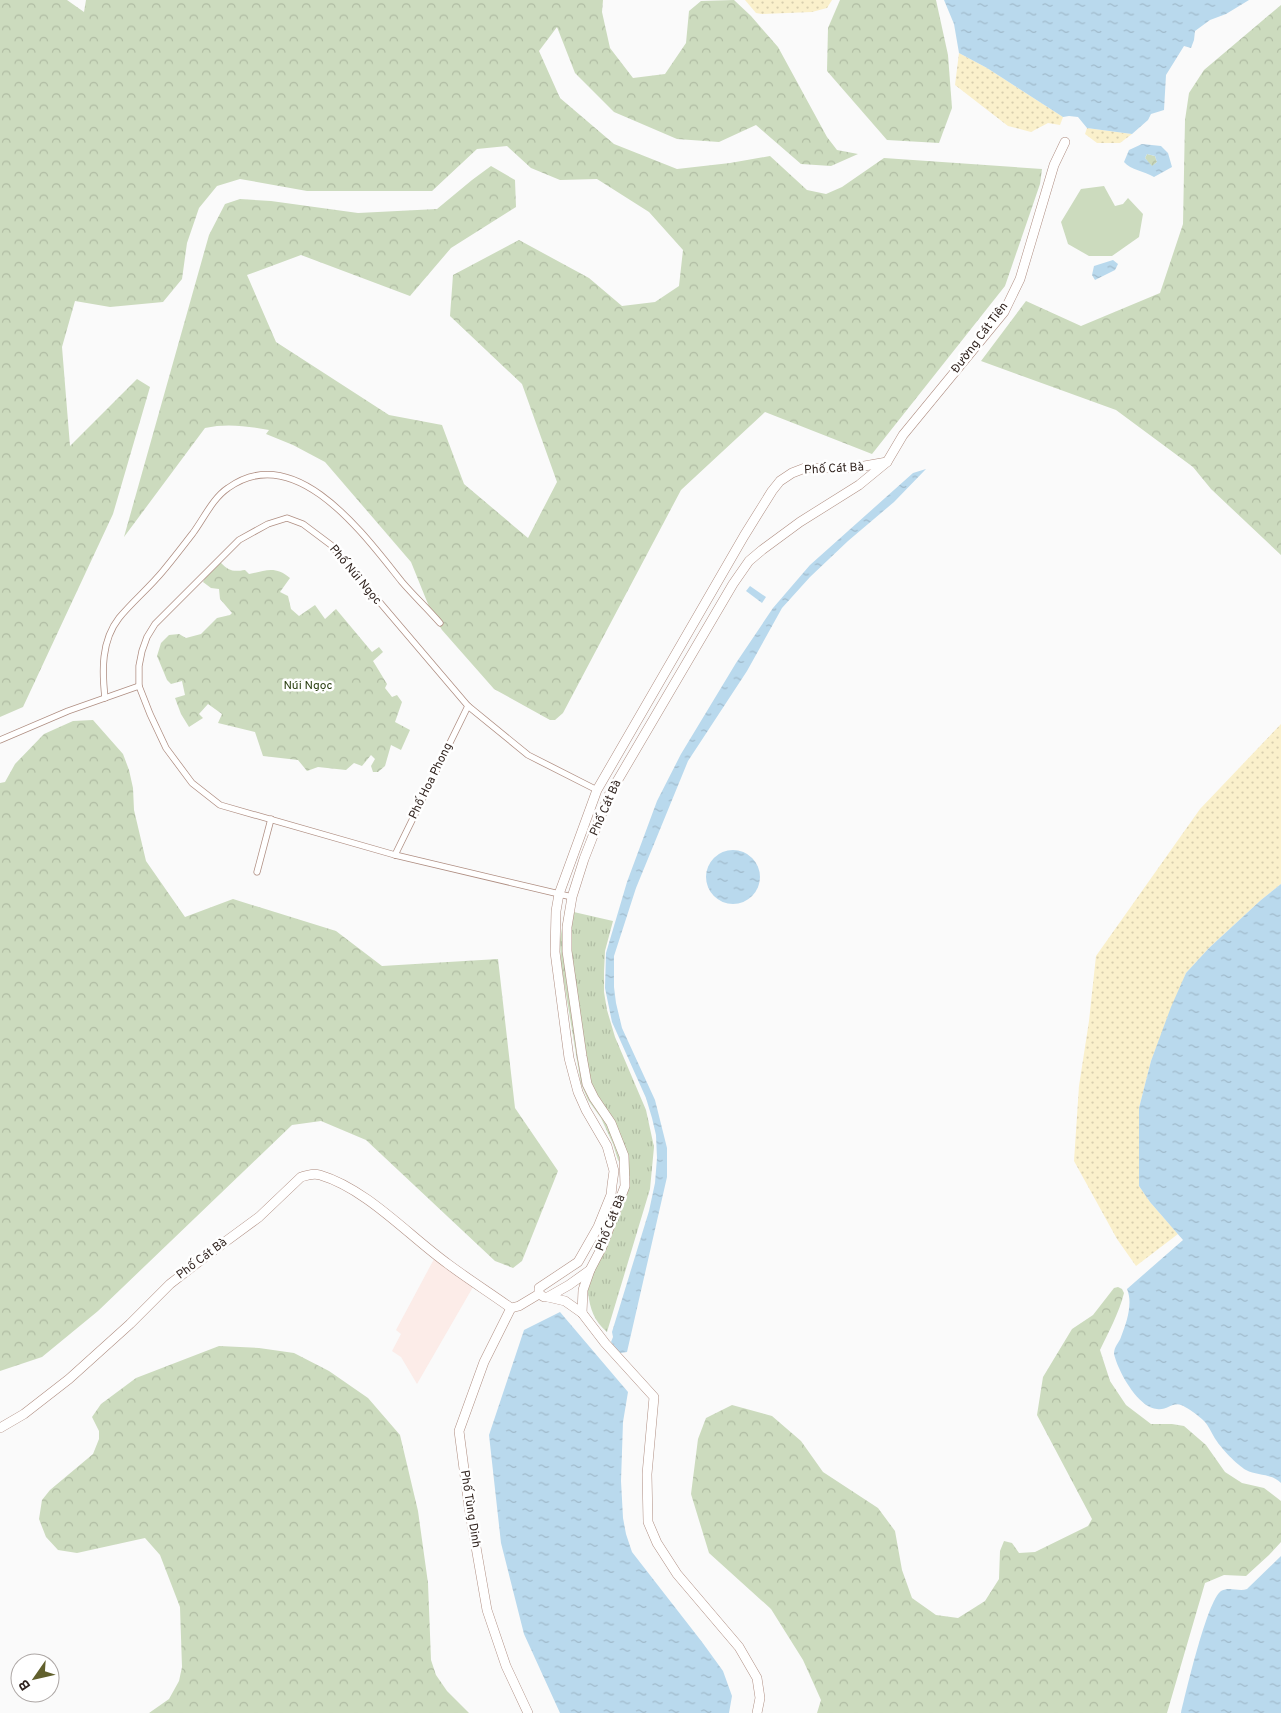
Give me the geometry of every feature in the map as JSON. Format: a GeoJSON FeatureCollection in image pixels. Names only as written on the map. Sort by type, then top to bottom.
{"type":"FeatureCollection","features":[{"type":"Feature","properties":{"kind":"main road","name":"Đường Cát Tiên"},"geometry":{"type":"LineString","coordinates":[[887,462],[903,435],[1004,312],[1020,279],[1054,165],[1065,142]]}},
{"type":"Feature","properties":{"kind":"main road","name":"Phố Cát Bà"},"geometry":{"type":"LineString","coordinates":[[544,1295],[539,1288],[578,1262],[598,1226],[611,1195],[614,1171],[607,1146],[578,1092],[567,1044],[555,952],[556,911],[559,894],[597,790],[772,491],[792,473],[806,468],[853,468],[887,462]]}},
{"type":"Feature","properties":{"kind":"main road","name":"Phố Cát Bà"},"geometry":{"type":"LineString","coordinates":[[0,1428],[24,1414],[69,1379],[130,1324],[170,1284],[210,1252],[260,1217],[301,1177],[310,1174],[319,1175],[346,1187],[373,1205],[448,1264],[511,1308],[569,1285],[590,1270],[602,1248],[625,1186],[625,1171],[624,1156],[611,1123],[594,1098],[588,1084],[579,1042],[567,951],[567,927],[572,897],[584,859],[609,795],[749,561],[800,522],[859,485],[887,462]]}},
{"type":"Feature","properties":{"kind":"main road"},"geometry":{"type":"LineString","coordinates":[[675,656],[687,663]]}},
{"type":"Feature","properties":{"kind":"main road"},"geometry":{"type":"LineString","coordinates":[[597,790],[609,795]]}},
{"type":"Feature","properties":{"kind":"main road"},"geometry":{"type":"LineString","coordinates":[[567,1044],[579,1042]]}},
{"type":"Feature","properties":{"kind":"main road"},"geometry":{"type":"LineString","coordinates":[[614,1171],[625,1171]]}},
{"type":"Feature","properties":{"kind":"main road"},"geometry":{"type":"LineString","coordinates":[[578,1262],[590,1270],[583,1290],[582,1312]]}},
{"type":"Feature","properties":{"kind":"main road"},"geometry":{"type":"LineString","coordinates":[[544,1295],[565,1302],[582,1312],[620,1360],[654,1397],[647,1474],[648,1522],[657,1542],[677,1574],[739,1647],[758,1678],[760,1698],[757,1713]]}},
{"type":"Feature","properties":{"kind":"main road","name":"Phố Tùng Dinh"},"geometry":{"type":"LineString","coordinates":[[511,1308],[484,1362],[459,1431],[469,1507],[487,1610],[506,1666],[528,1713]]}},
{"type":"Feature","properties":{"kind":"street"},"geometry":{"type":"LineString","coordinates":[[105,698],[103,684],[104,646],[118,619],[160,575],[193,533],[220,494],[237,482],[252,476],[271,474],[299,482],[316,491],[332,503],[357,526],[404,584],[440,623]]}},
{"type":"Feature","properties":{"kind":"street","name":"Phố Núi Ngọc"},"geometry":{"type":"LineString","coordinates":[[572,897],[395,855],[220,805],[192,784],[166,748],[139,686],[139,666],[142,651],[147,637],[155,624],[239,540],[268,524],[287,518],[303,524],[335,550],[468,706],[528,755],[597,790]]}},
{"type":"Feature","properties":{"kind":"street"},"geometry":{"type":"LineString","coordinates":[[0,740],[68,711],[139,686]]}},
{"type":"Feature","properties":{"kind":"street","name":"Phố Hoa Phong"},"geometry":{"type":"LineString","coordinates":[[395,855],[468,706]]}},
{"type":"Feature","properties":{"kind":"street"},"geometry":{"type":"LineString","coordinates":[[257,872],[270,819]]}},
{"type":"Feature","properties":{"kind":"shaded area"},"geometry":{"type":"Polygon","coordinates":[[[434,1259],[473,1287],[417,1384],[401,1357],[392,1351],[401,1334],[396,1330],[434,1259]]]}},
{"type":"Feature","properties":{"kind":"green space"},"geometry":{"type":"Polygon","coordinates":[[[0,0],[67,0],[84,12],[86,0],[603,0],[602,12],[610,48],[633,78],[665,74],[686,43],[689,11],[701,1],[734,0],[778,47],[827,137],[837,150],[858,154],[831,166],[801,164],[756,125],[719,142],[677,139],[614,112],[575,73],[557,27],[539,51],[560,98],[614,144],[677,169],[770,156],[807,190],[826,194],[842,187],[884,158],[1042,169],[1040,184],[1005,286],[872,454],[765,412],[681,490],[563,713],[555,720],[550,720],[494,689],[442,630],[432,614],[411,562],[325,462],[293,445],[266,434],[269,430],[237,426],[205,428],[124,537],[209,235],[225,204],[240,199],[271,201],[358,213],[437,209],[491,166],[515,180],[516,207],[451,248],[410,296],[301,255],[247,275],[276,342],[389,415],[442,425],[464,484],[528,538],[557,482],[522,384],[450,316],[453,275],[519,240],[589,278],[622,306],[655,302],[679,286],[683,250],[649,212],[597,179],[560,180],[531,168],[507,146],[477,149],[432,191],[307,191],[240,179],[217,186],[199,208],[187,243],[182,279],[163,302],[110,307],[75,301],[62,347],[70,446],[137,379],[150,387],[113,514],[23,707],[0,717],[0,0]]]}},
{"type":"Feature","properties":{"kind":"green space"},"geometry":{"type":"Polygon","coordinates":[[[840,0],[936,0],[948,55],[952,108],[939,143],[887,140],[827,71],[828,28],[840,0]]]}},
{"type":"Feature","properties":{"kind":"green space"},"geometry":{"type":"Polygon","coordinates":[[[1281,5],[1281,555],[1211,489],[1193,467],[1116,410],[981,361],[1026,301],[1081,326],[1160,293],[1183,224],[1185,120],[1189,93],[1204,70],[1281,5]]]}},
{"type":"Feature","properties":{"kind":"green space"},"geometry":{"type":"Polygon","coordinates":[[[1147,154],[1155,156],[1157,162],[1152,167],[1145,158],[1147,154]]]}},
{"type":"Feature","properties":{"kind":"green space"},"geometry":{"type":"Polygon","coordinates":[[[1104,186],[1115,206],[1123,204],[1128,198],[1143,214],[1139,237],[1112,256],[1089,256],[1068,244],[1061,222],[1081,189],[1104,186]]]}},
{"type":"Feature","properties":{"kind":"green space","name":"Núi Ngọc"},"geometry":{"type":"Polygon","coordinates":[[[220,562],[231,570],[245,570],[249,574],[270,570],[280,571],[290,578],[280,592],[288,596],[291,609],[299,616],[315,605],[325,619],[336,609],[372,652],[379,647],[383,652],[373,661],[387,684],[385,688],[392,697],[397,695],[402,702],[395,722],[410,730],[401,750],[391,745],[385,766],[378,772],[373,772],[371,766],[375,759],[371,755],[362,766],[354,763],[346,770],[318,767],[307,771],[298,760],[263,756],[255,732],[218,723],[222,714],[208,704],[199,714],[203,718],[189,727],[181,714],[175,698],[185,695],[182,681],[171,684],[167,680],[157,656],[161,643],[169,635],[179,634],[186,638],[201,634],[217,618],[232,613],[220,599],[219,589],[211,588],[203,582],[206,576],[220,562]]]}},
{"type":"Feature","properties":{"kind":"green space"},"geometry":{"type":"Polygon","coordinates":[[[93,720],[123,754],[133,788],[134,810],[146,861],[185,917],[233,899],[336,931],[382,966],[498,959],[515,1108],[558,1171],[522,1261],[513,1268],[495,1261],[366,1140],[321,1121],[292,1125],[98,1311],[42,1357],[0,1371],[0,783],[5,782],[15,764],[44,734],[73,721],[93,720]]]}},
{"type":"Feature","properties":{"kind":"green space"},"geometry":{"type":"Polygon","coordinates":[[[565,910],[613,921],[605,951],[604,992],[607,1010],[615,1037],[646,1110],[654,1147],[650,1189],[607,1332],[593,1314],[588,1292],[579,1284],[617,1204],[621,1190],[630,1177],[618,1160],[601,1118],[588,1100],[581,1084],[561,964],[560,940],[565,910]]]}},
{"type":"Feature","properties":{"kind":"green space"},"geometry":{"type":"Polygon","coordinates":[[[1118,1287],[1124,1293],[1122,1300],[1114,1322],[1100,1350],[1110,1381],[1126,1405],[1151,1424],[1184,1426],[1206,1445],[1225,1472],[1242,1483],[1264,1488],[1281,1501],[1281,1542],[1269,1555],[1246,1576],[1224,1575],[1205,1583],[1167,1713],[817,1713],[821,1700],[803,1660],[771,1609],[709,1553],[691,1494],[698,1439],[706,1418],[732,1405],[772,1416],[801,1441],[823,1472],[878,1508],[895,1531],[902,1570],[912,1598],[936,1615],[958,1618],[985,1601],[999,1579],[1000,1551],[1004,1541],[1012,1543],[1019,1553],[1035,1552],[1088,1526],[1092,1519],[1037,1415],[1043,1377],[1072,1329],[1093,1315],[1114,1288],[1118,1287]]]}},
{"type":"Feature","properties":{"kind":"green space"},"geometry":{"type":"Polygon","coordinates":[[[219,1346],[259,1348],[294,1353],[329,1371],[368,1398],[400,1435],[418,1511],[428,1583],[431,1660],[436,1675],[447,1691],[469,1713],[149,1713],[169,1699],[179,1681],[182,1667],[180,1607],[160,1555],[145,1538],[77,1553],[58,1550],[46,1537],[39,1519],[42,1500],[50,1490],[93,1454],[99,1439],[99,1431],[92,1417],[101,1404],[136,1378],[219,1346]]]}},
{"type":"Feature","properties":{"kind":"sand"},"geometry":{"type":"Polygon","coordinates":[[[745,0],[832,0],[827,8],[812,12],[762,14],[756,13],[745,0]]]}},
{"type":"Feature","properties":{"kind":"sand"},"geometry":{"type":"Polygon","coordinates":[[[959,53],[987,68],[1063,117],[1060,125],[1048,123],[1031,132],[1008,126],[955,85],[959,53]]]}},
{"type":"Feature","properties":{"kind":"sand"},"geometry":{"type":"Polygon","coordinates":[[[1087,128],[1132,134],[1120,143],[1097,143],[1085,134],[1087,128]]]}},
{"type":"Feature","properties":{"kind":"sand"},"geometry":{"type":"Polygon","coordinates":[[[1281,724],[1281,884],[1209,948],[1186,973],[1151,1061],[1139,1108],[1139,1186],[1150,1202],[1178,1234],[1136,1266],[1117,1239],[1074,1161],[1079,1086],[1096,956],[1200,809],[1281,724]]]}},
{"type":"Feature","properties":{"kind":"water"},"geometry":{"type":"Polygon","coordinates":[[[944,0],[1249,0],[1226,14],[1210,20],[1195,31],[1191,48],[1184,46],[1166,75],[1164,110],[1151,114],[1148,120],[1132,134],[1087,128],[1078,117],[1063,117],[987,68],[959,53],[954,24],[944,0]]]}},
{"type":"Feature","properties":{"kind":"water"},"geometry":{"type":"Polygon","coordinates":[[[1142,144],[1161,146],[1168,153],[1172,167],[1154,177],[1130,167],[1124,162],[1129,150],[1142,144]],[[1147,154],[1145,158],[1152,166],[1157,162],[1155,156],[1147,154]]]}},
{"type":"Feature","properties":{"kind":"water"},"geometry":{"type":"Polygon","coordinates":[[[1113,260],[1118,264],[1115,270],[1095,280],[1092,275],[1094,266],[1113,260]]]}},
{"type":"Feature","properties":{"kind":"water"},"geometry":{"type":"Polygon","coordinates":[[[926,469],[894,502],[848,541],[810,577],[782,608],[747,671],[688,761],[636,888],[614,956],[614,987],[622,1028],[655,1100],[667,1148],[667,1177],[627,1352],[620,1353],[611,1342],[612,1332],[649,1211],[655,1183],[657,1158],[656,1135],[646,1098],[612,1022],[605,988],[606,953],[627,882],[657,801],[681,754],[736,663],[773,608],[810,565],[913,473],[926,469]]]}},
{"type":"Feature","properties":{"kind":"water"},"geometry":{"type":"Polygon","coordinates":[[[750,586],[766,597],[762,603],[746,591],[750,586]]]}},
{"type":"Feature","properties":{"kind":"water"},"geometry":{"type":"Polygon","coordinates":[[[733,850],[743,852],[752,858],[758,867],[760,877],[758,887],[752,896],[743,902],[733,904],[723,902],[714,896],[708,887],[706,877],[708,867],[714,858],[723,852],[733,850]]]}},
{"type":"Feature","properties":{"kind":"water"},"geometry":{"type":"Polygon","coordinates":[[[1281,884],[1281,1483],[1268,1476],[1250,1472],[1238,1464],[1218,1443],[1204,1421],[1187,1408],[1178,1404],[1157,1409],[1145,1404],[1125,1380],[1114,1354],[1127,1319],[1129,1294],[1127,1289],[1183,1240],[1150,1202],[1139,1186],[1139,1108],[1151,1061],[1186,973],[1209,948],[1281,884]]]}},
{"type":"Feature","properties":{"kind":"water"},"geometry":{"type":"Polygon","coordinates":[[[560,1312],[628,1392],[623,1422],[621,1481],[626,1534],[632,1552],[723,1671],[732,1696],[729,1713],[560,1713],[524,1634],[501,1543],[489,1435],[524,1330],[560,1312]]]}},
{"type":"Feature","properties":{"kind":"water"},"geometry":{"type":"Polygon","coordinates":[[[1281,1556],[1281,1713],[1181,1713],[1198,1648],[1215,1598],[1224,1590],[1247,1589],[1281,1556]]]}}]}
